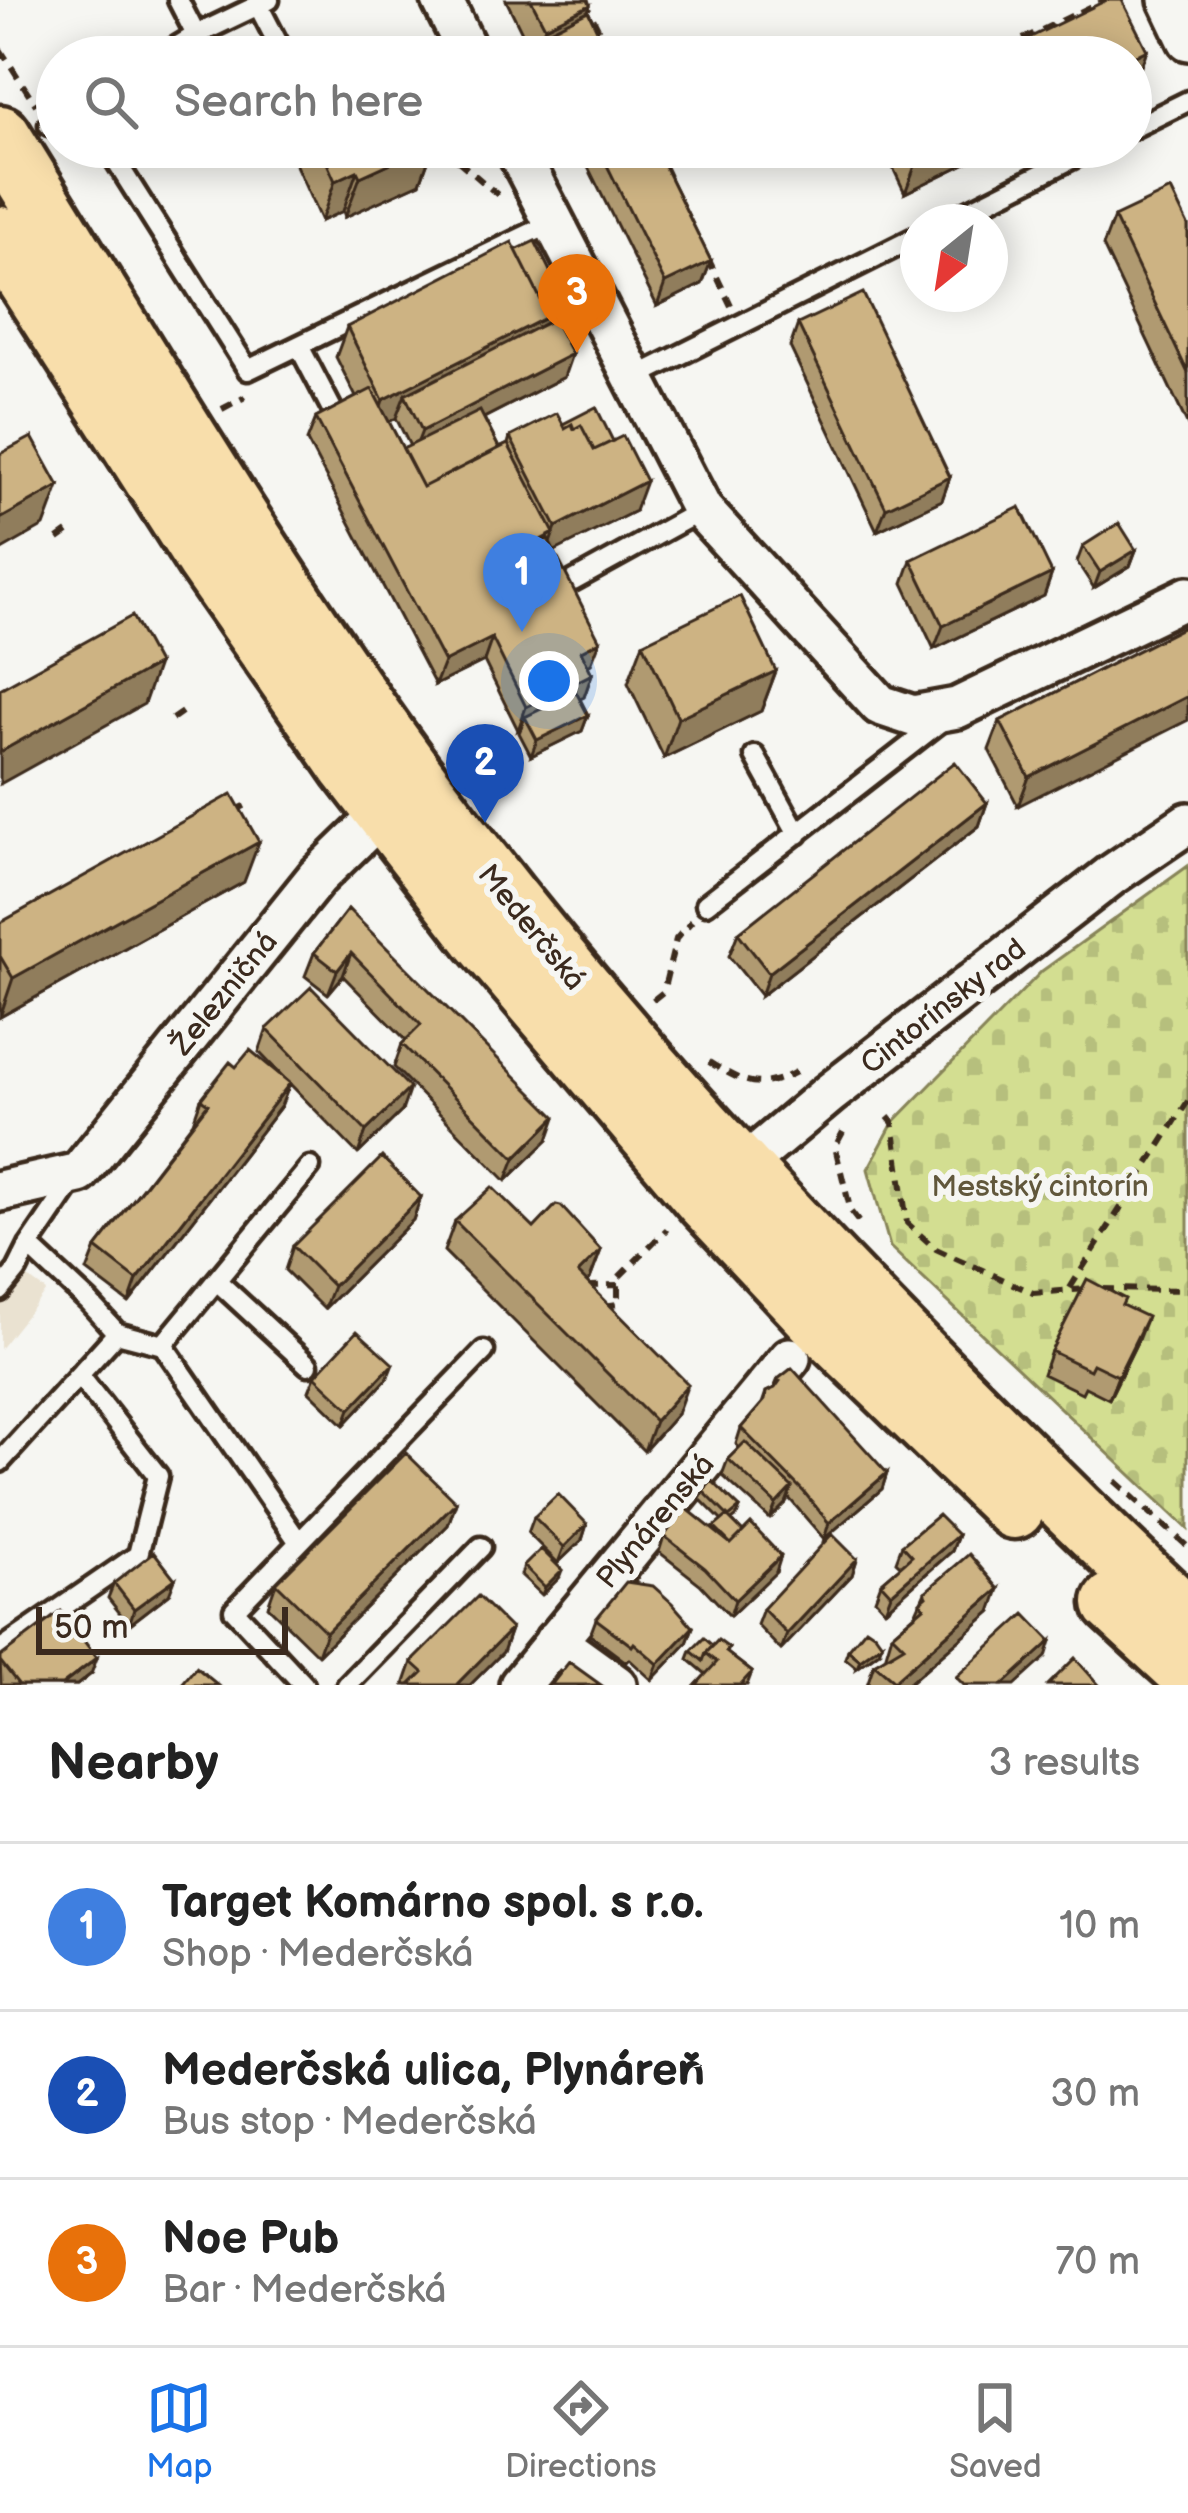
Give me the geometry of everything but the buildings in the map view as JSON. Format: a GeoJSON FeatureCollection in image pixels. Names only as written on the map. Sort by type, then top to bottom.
{"type":"FeatureCollection","features":[{"type":"Feature","properties":{"kind":"main road","name":"Mederčská"},"geometry":{"type":"LineString","coordinates":[[57,168],[264,555],[387,739],[570,975],[704,1199],[851,1287],[1105,1543],[1188,1619]]}},
{"type":"Feature","properties":{"kind":"main road","name":"Mederčská"},"geometry":{"type":"LineString","coordinates":[[0,237],[206,559],[351,767],[480,934],[704,1199],[817,1318],[1188,1671]]}},
{"type":"Feature","properties":{"kind":"street"},"geometry":{"type":"LineString","coordinates":[[442,0],[460,36]]}},
{"type":"Feature","properties":{"kind":"street"},"geometry":{"type":"LineString","coordinates":[[1169,0],[1188,40]]}},
{"type":"Feature","properties":{"kind":"street"},"geometry":{"type":"LineString","coordinates":[[522,168],[545,226],[702,510],[880,705],[913,716],[957,708],[1188,596]]}},
{"type":"Feature","properties":{"kind":"street"},"geometry":{"type":"LineString","coordinates":[[385,811],[451,826]]}},
{"type":"Feature","properties":{"kind":"street","name":"Železničná"},"geometry":{"type":"LineString","coordinates":[[79,1173],[317,877],[385,811]]}},
{"type":"Feature","properties":{"kind":"street","name":"Cintorínsky rad"},"geometry":{"type":"LineString","coordinates":[[704,1199],[830,1094],[1113,874],[1188,823]]}},
{"type":"Feature","properties":{"kind":"street"},"geometry":{"type":"LineString","coordinates":[[0,1191],[79,1173]]}},
{"type":"Feature","properties":{"kind":"street","name":"Plynárenská"},"geometry":{"type":"LineString","coordinates":[[520,1685],[790,1358]]}},
{"type":"Feature","properties":{"kind":"street"},"geometry":{"type":"LineString","coordinates":[[555,1641],[616,1685]]}},
{"type":"Feature","properties":{"kind":"lane"},"geometry":{"type":"LineString","coordinates":[[178,0],[196,35],[263,3],[276,36]]}},
{"type":"Feature","properties":{"kind":"lane"},"geometry":{"type":"LineString","coordinates":[[1152,118],[1188,100]]}},
{"type":"Feature","properties":{"kind":"lane"},"geometry":{"type":"LineString","coordinates":[[120,168],[248,370],[545,226]]}},
{"type":"Feature","properties":{"kind":"lane"},"geometry":{"type":"LineString","coordinates":[[982,204],[1054,168]]}},
{"type":"Feature","properties":{"kind":"lane"},"geometry":{"type":"LineString","coordinates":[[632,379],[900,245]]}},
{"type":"Feature","properties":{"kind":"lane"},"geometry":{"type":"LineString","coordinates":[[299,346],[334,413]]}},
{"type":"Feature","properties":{"kind":"lane"},"geometry":{"type":"LineString","coordinates":[[573,580],[702,510]]}},
{"type":"Feature","properties":{"kind":"lane"},"geometry":{"type":"LineString","coordinates":[[706,904],[957,708]]}},
{"type":"Feature","properties":{"kind":"lane"},"geometry":{"type":"LineString","coordinates":[[755,756],[797,834]]}},
{"type":"Feature","properties":{"kind":"lane"},"geometry":{"type":"LineString","coordinates":[[164,1346],[310,1167]]}},
{"type":"Feature","properties":{"kind":"lane"},"geometry":{"type":"LineString","coordinates":[[0,1291],[79,1173]]}},
{"type":"Feature","properties":{"kind":"lane"},"geometry":{"type":"LineString","coordinates":[[28,1246],[117,1333],[164,1346],[298,1541]]}},
{"type":"Feature","properties":{"kind":"lane"},"geometry":{"type":"LineString","coordinates":[[218,1282],[308,1365]]}},
{"type":"Feature","properties":{"kind":"lane"},"geometry":{"type":"LineString","coordinates":[[0,1462],[117,1333]]}},
{"type":"Feature","properties":{"kind":"lane"},"geometry":{"type":"LineString","coordinates":[[304,1685],[234,1610],[484,1351]]}},
{"type":"Feature","properties":{"kind":"lane"},"geometry":{"type":"LineString","coordinates":[[0,1650],[138,1556],[158,1476],[79,1375]]}},
{"type":"Feature","properties":{"kind":"lane"},"geometry":{"type":"LineString","coordinates":[[347,1685],[482,1546]]}},
{"type":"Feature","properties":{"kind":"path"},"geometry":{"type":"LineString","coordinates":[[584,0],[601,36]]}},
{"type":"Feature","properties":{"kind":"path"},"geometry":{"type":"LineString","coordinates":[[1029,36],[1105,0]]}},
{"type":"Feature","properties":{"kind":"path"},"geometry":{"type":"LineString","coordinates":[[0,49],[35,127]]}},
{"type":"Feature","properties":{"kind":"path"},"geometry":{"type":"LineString","coordinates":[[469,168],[545,226]]}},
{"type":"Feature","properties":{"kind":"path"},"geometry":{"type":"LineString","coordinates":[[665,168],[674,187]]}},
{"type":"Feature","properties":{"kind":"path"},"geometry":{"type":"LineString","coordinates":[[703,246],[741,325]]}},
{"type":"Feature","properties":{"kind":"path"},"geometry":{"type":"LineString","coordinates":[[58,539],[72,530]]}},
{"type":"Feature","properties":{"kind":"path"},"geometry":{"type":"LineString","coordinates":[[172,718],[182,712]]}},
{"type":"Feature","properties":{"kind":"path"},"geometry":{"type":"LineString","coordinates":[[234,811],[251,803]]}},
{"type":"Feature","properties":{"kind":"path"},"geometry":{"type":"LineString","coordinates":[[653,1000],[663,992],[676,939],[706,904]]}},
{"type":"Feature","properties":{"kind":"path"},"geometry":{"type":"LineString","coordinates":[[706,1060],[740,1081],[776,1083],[804,1068]]}},
{"type":"Feature","properties":{"kind":"path"},"geometry":{"type":"LineString","coordinates":[[1070,1288],[1188,1102]]}},
{"type":"Feature","properties":{"kind":"path"},"geometry":{"type":"LineString","coordinates":[[850,1116],[835,1148],[850,1212],[862,1226]]}},
{"type":"Feature","properties":{"kind":"path"},"geometry":{"type":"LineString","coordinates":[[888,1117],[893,1124],[907,1223],[936,1249],[1034,1293],[1070,1288],[1188,1290]]}},
{"type":"Feature","properties":{"kind":"path"},"geometry":{"type":"LineString","coordinates":[[618,1285],[591,1286],[590,1307],[618,1304],[618,1285],[618,1278],[704,1199]]}},
{"type":"Feature","properties":{"kind":"path"},"geometry":{"type":"LineString","coordinates":[[1112,1478],[1188,1546]]}},
{"type":"Feature","properties":{"kind":"shaded area"},"geometry":{"type":"Polygon","coordinates":[[[0,1263],[46,1291],[0,1349],[0,1263]]]}},
{"type":"Feature","properties":{"kind":"green space","name":"Mestský cintorín"},"geometry":{"type":"Polygon","coordinates":[[[1188,866],[1188,1529],[890,1247],[868,1169],[893,1123],[1042,971],[1188,866]]]}},
{"type":"Feature","properties":{"kind":"place","name":"Noe Pub"},"geometry":{"type":"Point","coordinates":[577,353]}},
{"type":"Feature","properties":{"kind":"place","name":"Target Komárno spol. s r.o."},"geometry":{"type":"Point","coordinates":[522,632]}},
{"type":"Feature","properties":{"kind":"place","name":"Mederčská ulica, Plynáreň"},"geometry":{"type":"Point","coordinates":[485,823]}}]}
